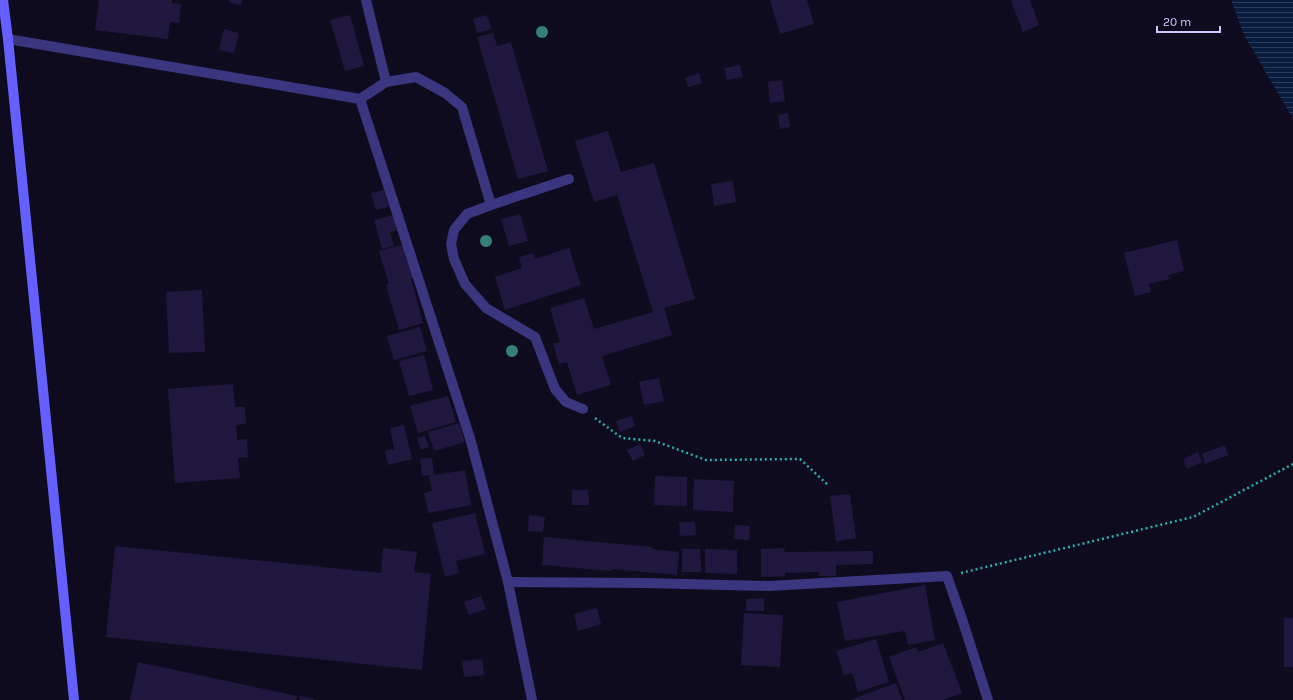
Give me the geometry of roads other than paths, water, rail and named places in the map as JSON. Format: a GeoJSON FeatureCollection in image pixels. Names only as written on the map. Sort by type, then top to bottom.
{"type":"FeatureCollection","features":[{"type":"Feature","properties":{"kind":"main road"},"geometry":{"type":"LineString","coordinates":[[3,0],[74,700]]}},
{"type":"Feature","properties":{"kind":"street"},"geometry":{"type":"LineString","coordinates":[[366,0],[386,82]]}},
{"type":"Feature","properties":{"kind":"street"},"geometry":{"type":"LineString","coordinates":[[8,39],[360,99],[386,82],[416,77],[445,93],[462,107],[491,205]]}},
{"type":"Feature","properties":{"kind":"street"},"geometry":{"type":"LineString","coordinates":[[360,99],[470,438],[508,582],[532,700]]}},
{"type":"Feature","properties":{"kind":"street"},"geometry":{"type":"LineString","coordinates":[[569,179],[467,214],[454,230],[451,244],[454,259],[466,284],[486,308],[534,337],[555,389],[566,402],[583,409]]}},
{"type":"Feature","properties":{"kind":"street"},"geometry":{"type":"LineString","coordinates":[[508,582],[769,586],[947,576],[988,700]]}},
{"type":"Feature","properties":{"kind":"water"},"geometry":{"type":"Polygon","coordinates":[[[1231,0],[1293,0],[1293,119],[1244,35],[1231,0]]]}}]}
